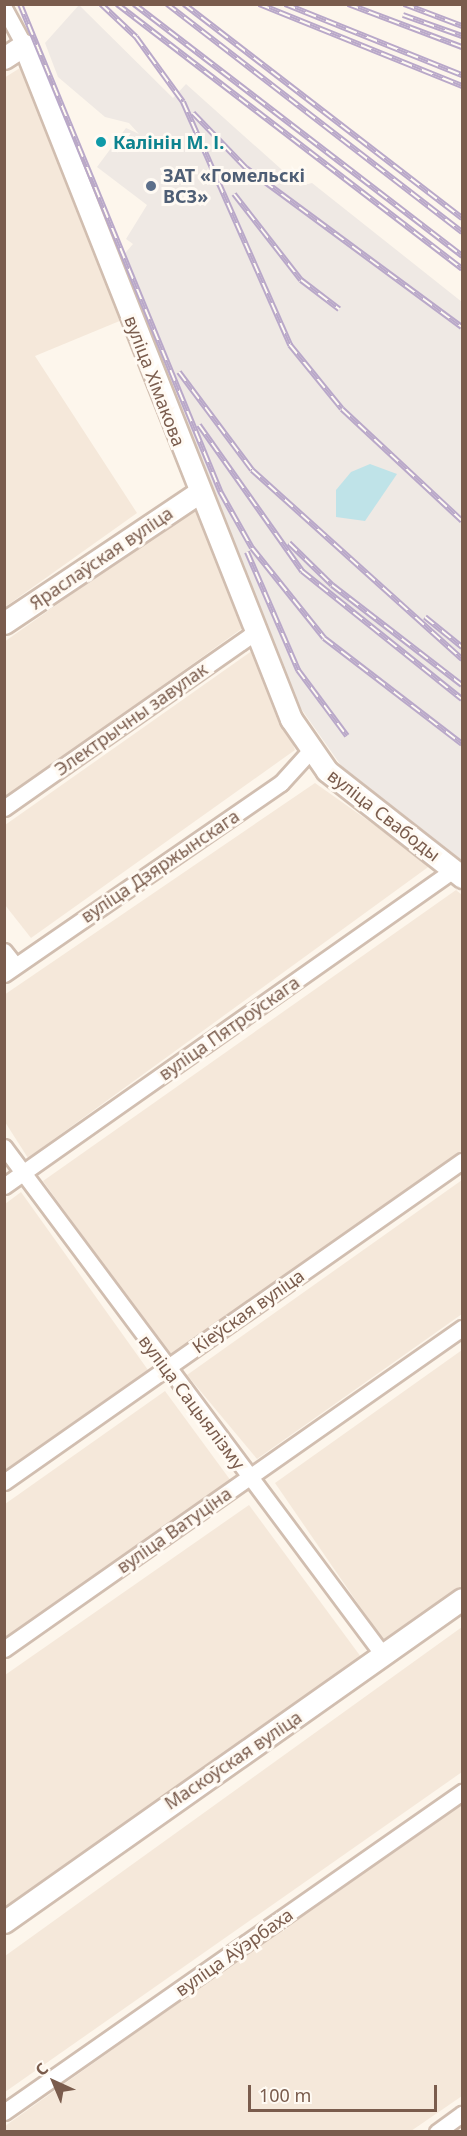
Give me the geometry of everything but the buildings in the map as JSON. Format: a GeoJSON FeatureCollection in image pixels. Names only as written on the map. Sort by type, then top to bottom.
{"type":"FeatureCollection","features":[{"type":"Feature","properties":{"kind":"street","name":"вуліца Хімакова"},"geometry":{"type":"LineString","coordinates":[[4,9],[24,45],[198,493],[257,631],[291,719],[310,750]]}},
{"type":"Feature","properties":{"kind":"street"},"geometry":{"type":"LineString","coordinates":[[4,58],[24,45]]}},
{"type":"Feature","properties":{"kind":"street","name":"Яраслаўская вуліца"},"geometry":{"type":"LineString","coordinates":[[4,623],[198,493]]}},
{"type":"Feature","properties":{"kind":"street","name":"Электрычны завулак"},"geometry":{"type":"LineString","coordinates":[[4,808],[257,631]]}},
{"type":"Feature","properties":{"kind":"street","name":"вуліца Свабоды"},"geometry":{"type":"LineString","coordinates":[[310,750],[351,793],[458,873]]}},
{"type":"Feature","properties":{"kind":"street","name":"вуліца Дзяржынскага"},"geometry":{"type":"LineString","coordinates":[[10,970],[281,783],[310,750]]}},
{"type":"Feature","properties":{"kind":"street","name":"вуліца Пятроўскага"},"geometry":{"type":"LineString","coordinates":[[4,1186],[458,873]]}},
{"type":"Feature","properties":{"kind":"street"},"geometry":{"type":"LineString","coordinates":[[4,951],[10,970]]}},
{"type":"Feature","properties":{"kind":"street","name":"вуліца Сацыялізму"},"geometry":{"type":"LineString","coordinates":[[4,1147],[166,1369],[383,1655]]}},
{"type":"Feature","properties":{"kind":"street","name":"Кіеўская вуліца"},"geometry":{"type":"LineString","coordinates":[[4,1482],[462,1161]]}},
{"type":"Feature","properties":{"kind":"street","name":"вуліца Ватуціна"},"geometry":{"type":"LineString","coordinates":[[4,1649],[462,1329]]}},
{"type":"Feature","properties":{"kind":"street","name":"Маскоўская вуліца"},"geometry":{"type":"LineString","coordinates":[[4,1922],[462,1599]]}},
{"type":"Feature","properties":{"kind":"street","name":"вуліца Аўэрбаха"},"geometry":{"type":"LineString","coordinates":[[4,2112],[462,1792]]}},
{"type":"Feature","properties":{"kind":"street"},"geometry":{"type":"LineString","coordinates":[[437,2132],[462,2114]]}},
{"type":"Feature","properties":{"kind":"shaded area","name":"ЗАТ «Гомельскі ВСЗ»"},"geometry":{"type":"Polygon","coordinates":[[[79,5],[173,98],[186,84],[300,186],[312,183],[462,302],[462,861],[347,774],[295,700],[120,259],[133,244],[126,239],[147,205],[97,167],[126,128],[139,134],[129,123],[105,117],[58,77],[45,43],[79,5]]]}},
{"type":"Feature","properties":{"kind":"shaded area"},"geometry":{"type":"Polygon","coordinates":[[[20,68],[122,320],[35,356],[137,513],[5,607],[4,78],[20,68]]]}},
{"type":"Feature","properties":{"kind":"shaded area"},"geometry":{"type":"Polygon","coordinates":[[[195,507],[247,625],[5,798],[4,642],[195,507]]]}},
{"type":"Feature","properties":{"kind":"shaded area"},"geometry":{"type":"Polygon","coordinates":[[[256,648],[295,750],[31,938],[5,905],[5,825],[256,648]]]}},
{"type":"Feature","properties":{"kind":"shaded area"},"geometry":{"type":"Polygon","coordinates":[[[315,783],[431,865],[28,1158],[5,1122],[4,995],[315,783]]]}},
{"type":"Feature","properties":{"kind":"shaded area"},"geometry":{"type":"Polygon","coordinates":[[[456,890],[462,895],[462,1151],[172,1359],[43,1181],[456,890]]]}},
{"type":"Feature","properties":{"kind":"shaded area"},"geometry":{"type":"Polygon","coordinates":[[[462,1180],[462,1314],[257,1459],[187,1375],[462,1180]]]}},
{"type":"Feature","properties":{"kind":"shaded area"},"geometry":{"type":"Polygon","coordinates":[[[21,1192],[148,1370],[5,1470],[5,1204],[21,1192]]]}},
{"type":"Feature","properties":{"kind":"shaded area"},"geometry":{"type":"Polygon","coordinates":[[[462,1350],[462,1588],[385,1643],[275,1483],[462,1350]]]}},
{"type":"Feature","properties":{"kind":"shaded area"},"geometry":{"type":"Polygon","coordinates":[[[165,1391],[231,1481],[5,1640],[5,1504],[165,1391]]]}},
{"type":"Feature","properties":{"kind":"shaded area"},"geometry":{"type":"Polygon","coordinates":[[[249,1505],[361,1657],[5,1912],[5,1675],[249,1505]]]}},
{"type":"Feature","properties":{"kind":"shaded area"},"geometry":{"type":"Polygon","coordinates":[[[462,1627],[462,1772],[5,2092],[5,1956],[462,1627]]]}},
{"type":"Feature","properties":{"kind":"shaded area"},"geometry":{"type":"Polygon","coordinates":[[[462,1801],[462,2096],[411,2131],[5,2131],[5,2126],[462,1801]]]}},
{"type":"Feature","properties":{"kind":"water"},"geometry":{"type":"Polygon","coordinates":[[[370,464],[397,474],[365,521],[336,517],[336,490],[351,472],[370,464]]]}},
{"type":"Feature","properties":{"kind":"railway"},"geometry":{"type":"LineString","coordinates":[[20,4],[221,493],[252,548],[324,638],[462,744]]}},
{"type":"Feature","properties":{"kind":"railway"},"geometry":{"type":"LineString","coordinates":[[101,4],[136,37],[183,102],[290,345],[342,409],[462,521]]}},
{"type":"Feature","properties":{"kind":"railway"},"geometry":{"type":"LineString","coordinates":[[117,4],[462,269]]}},
{"type":"Feature","properties":{"kind":"railway"},"geometry":{"type":"LineString","coordinates":[[134,4],[462,256]]}},
{"type":"Feature","properties":{"kind":"railway"},"geometry":{"type":"LineString","coordinates":[[167,4],[462,232]]}},
{"type":"Feature","properties":{"kind":"railway"},"geometry":{"type":"LineString","coordinates":[[184,4],[462,218]]}},
{"type":"Feature","properties":{"kind":"railway"},"geometry":{"type":"LineString","coordinates":[[259,4],[462,86]]}},
{"type":"Feature","properties":{"kind":"railway"},"geometry":{"type":"LineString","coordinates":[[285,4],[462,75]]}},
{"type":"Feature","properties":{"kind":"railway"},"geometry":{"type":"LineString","coordinates":[[348,4],[462,47]]}},
{"type":"Feature","properties":{"kind":"railway"},"geometry":{"type":"LineString","coordinates":[[404,4],[462,26]]}},
{"type":"Feature","properties":{"kind":"railway"},"geometry":{"type":"LineString","coordinates":[[403,15],[462,36]]}},
{"type":"Feature","properties":{"kind":"railway"},"geometry":{"type":"LineString","coordinates":[[193,113],[246,168],[462,327]]}},
{"type":"Feature","properties":{"kind":"railway"},"geometry":{"type":"LineString","coordinates":[[234,194],[301,280],[339,309]]}},
{"type":"Feature","properties":{"kind":"railway"},"geometry":{"type":"LineString","coordinates":[[179,372],[252,470],[462,659]]}},
{"type":"Feature","properties":{"kind":"railway"},"geometry":{"type":"LineString","coordinates":[[199,425],[302,571],[462,699]]}},
{"type":"Feature","properties":{"kind":"railway"},"geometry":{"type":"LineString","coordinates":[[289,543],[332,585],[462,685]]}},
{"type":"Feature","properties":{"kind":"railway"},"geometry":{"type":"LineString","coordinates":[[247,552],[298,670],[347,736]]}},
{"type":"Feature","properties":{"kind":"railway"},"geometry":{"type":"LineString","coordinates":[[425,617],[462,647]]}},
{"type":"Feature","properties":{"kind":"place","name":"Калінін М. І."},"geometry":{"type":"Point","coordinates":[101,142]}},
{"type":"Feature","properties":{"kind":"place","name":"ЗАТ «Гомельскі ВСЗ»"},"geometry":{"type":"Point","coordinates":[151,186]}}]}
